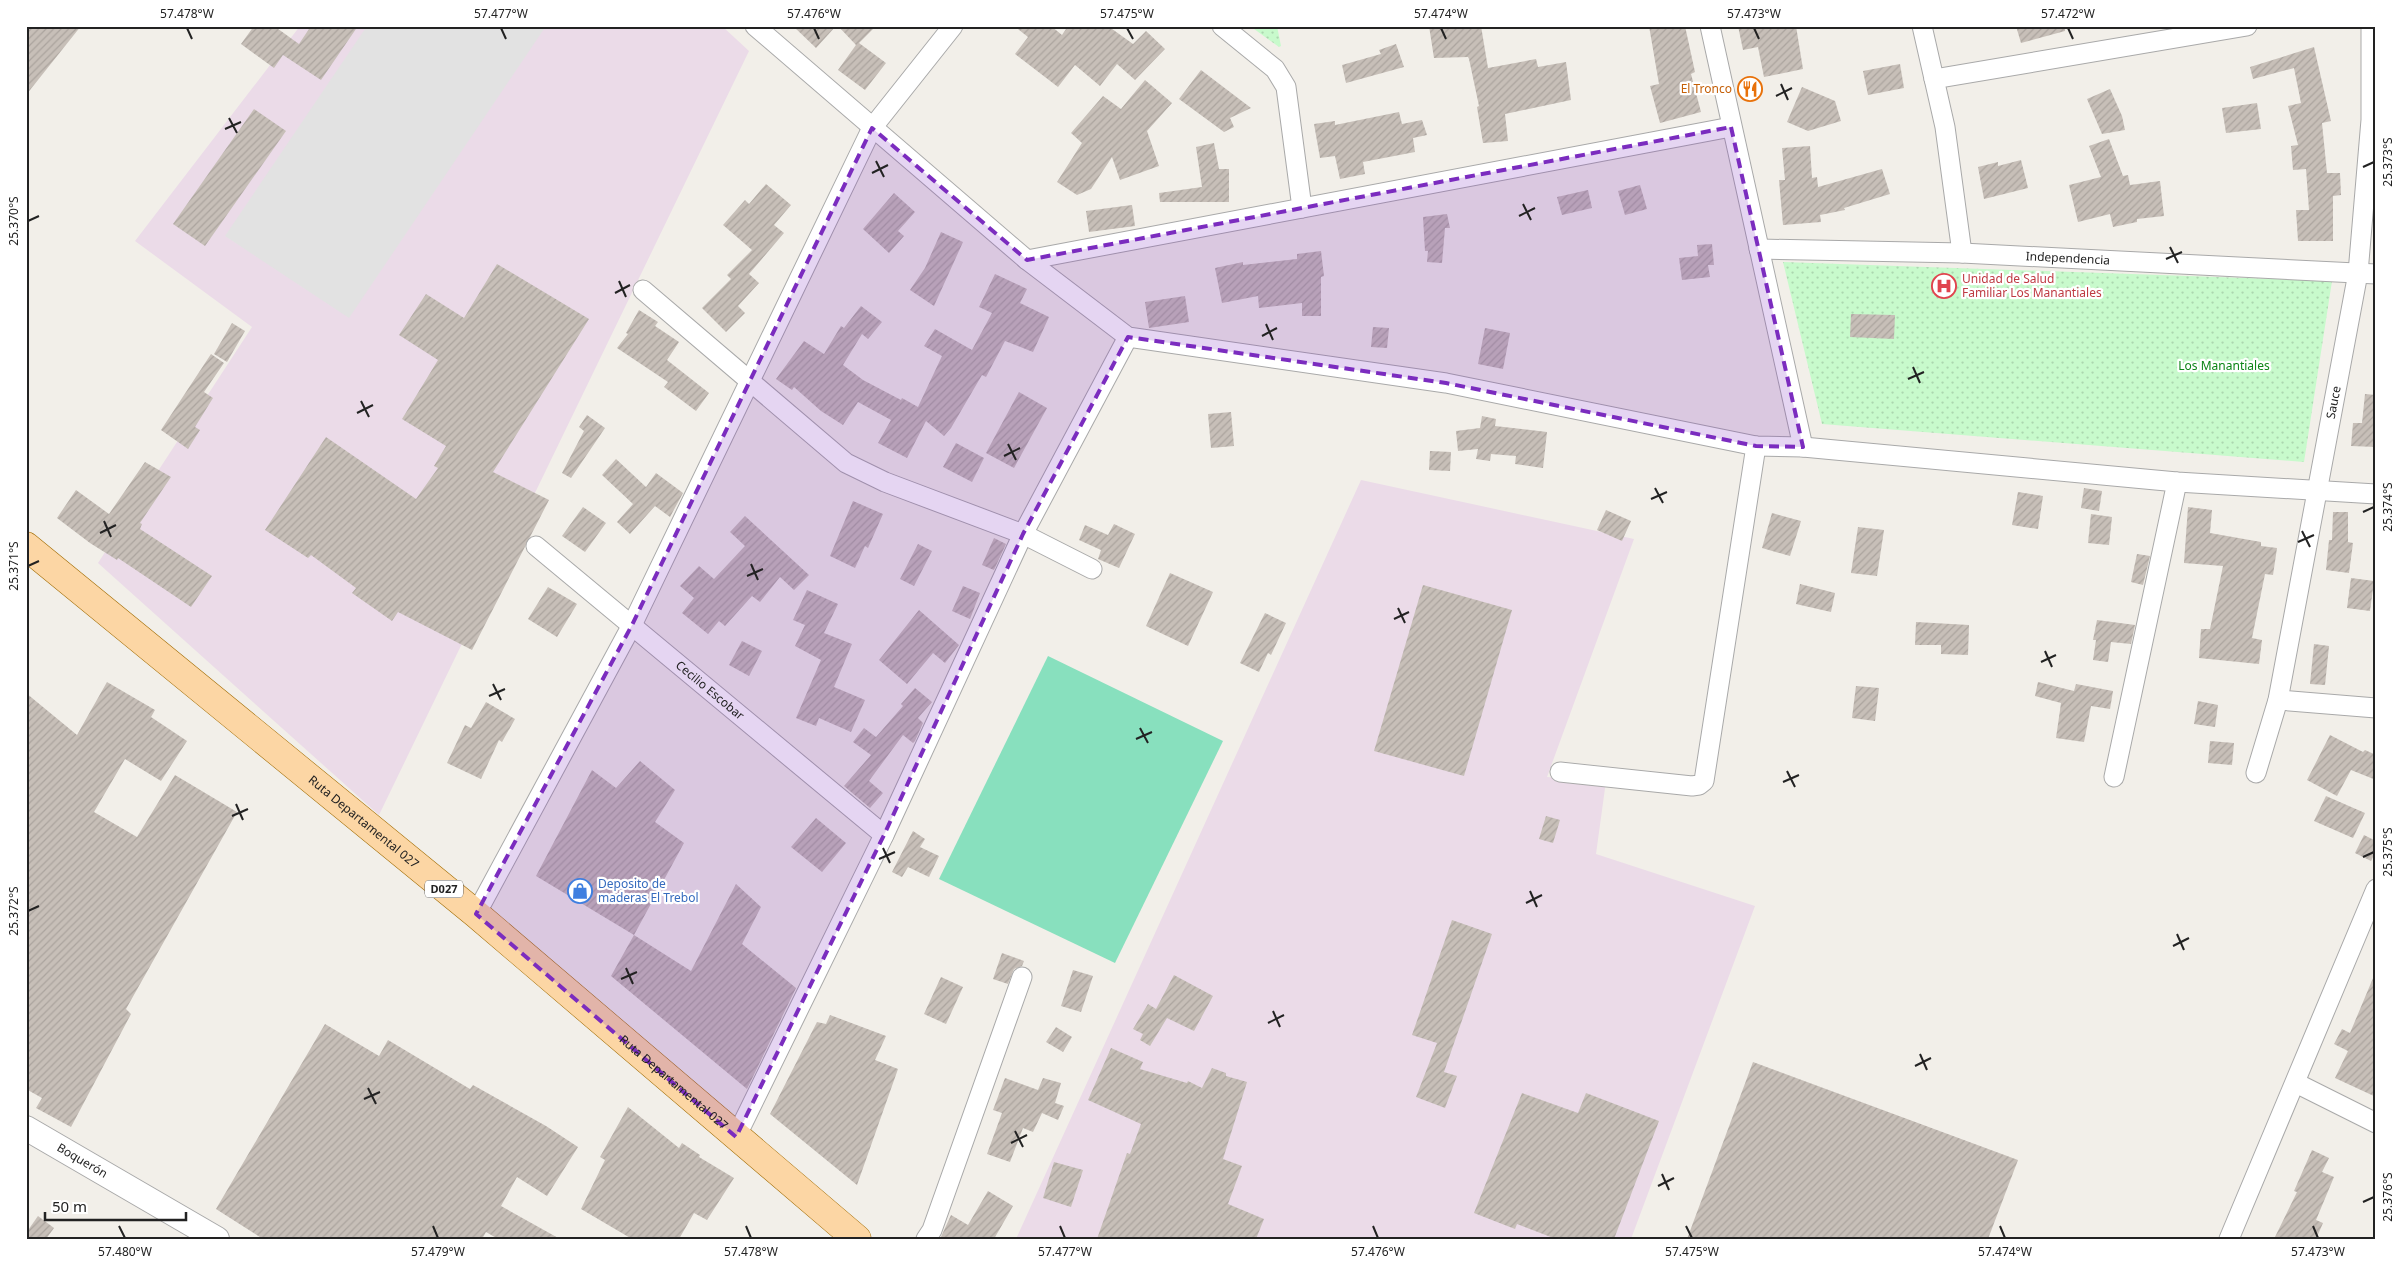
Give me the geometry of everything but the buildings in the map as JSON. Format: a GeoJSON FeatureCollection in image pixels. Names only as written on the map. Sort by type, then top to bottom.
{"type":"FeatureCollection","features":[{"type":"Feature","properties":{"kind":"main road","name":"Ruta Departamental 027"},"geometry":{"type":"LineString","coordinates":[[26,546],[476,914],[857,1239]]}},
{"type":"Feature","properties":{"kind":"street"},"geometry":{"type":"LineString","coordinates":[[754,26],[1026,260],[1128,337],[1446,384],[1756,446],[1803,447],[2177,482],[2376,494]]}},
{"type":"Feature","properties":{"kind":"street"},"geometry":{"type":"LineString","coordinates":[[476,914],[632,624],[872,128],[953,26]]}},
{"type":"Feature","properties":{"kind":"street"},"geometry":{"type":"LineString","coordinates":[[1222,26],[1275,69],[1286,87],[1302,208]]}},
{"type":"Feature","properties":{"kind":"street"},"geometry":{"type":"LineString","coordinates":[[1710,26],[1803,447]]}},
{"type":"Feature","properties":{"kind":"street"},"geometry":{"type":"LineString","coordinates":[[1922,26],[1946,127],[1962,253]]}},
{"type":"Feature","properties":{"kind":"street"},"geometry":{"type":"LineString","coordinates":[[1934,79],[2246,26]]}},
{"type":"Feature","properties":{"kind":"street","name":"Sauce"},"geometry":{"type":"LineString","coordinates":[[2256,773],[2278,700],[2319,491],[2367,274],[2371,120],[2371,26]]}},
{"type":"Feature","properties":{"kind":"street"},"geometry":{"type":"LineString","coordinates":[[1026,260],[1731,128]]}},
{"type":"Feature","properties":{"kind":"street","name":"Independencia"},"geometry":{"type":"LineString","coordinates":[[1759,249],[1962,253],[2367,274]]}},
{"type":"Feature","properties":{"kind":"street"},"geometry":{"type":"LineString","coordinates":[[643,290],[846,463],[884,482],[1023,534],[1092,569]]}},
{"type":"Feature","properties":{"kind":"street"},"geometry":{"type":"LineString","coordinates":[[736,1137],[884,835],[1023,534],[1128,337]]}},
{"type":"Feature","properties":{"kind":"street"},"geometry":{"type":"LineString","coordinates":[[1560,772],[1692,786],[1699,785],[1704,781],[1756,446]]}},
{"type":"Feature","properties":{"kind":"street"},"geometry":{"type":"LineString","coordinates":[[2114,777],[2177,482]]}},
{"type":"Feature","properties":{"kind":"street","name":"Cecilio Escobar"},"geometry":{"type":"LineString","coordinates":[[536,546],[884,835]]}},
{"type":"Feature","properties":{"kind":"street"},"geometry":{"type":"LineString","coordinates":[[2278,700],[2376,708]]}},
{"type":"Feature","properties":{"kind":"street"},"geometry":{"type":"LineString","coordinates":[[2229,1239],[2376,890]]}},
{"type":"Feature","properties":{"kind":"street"},"geometry":{"type":"LineString","coordinates":[[926,1239],[938,1213],[1022,977]]}},
{"type":"Feature","properties":{"kind":"street"},"geometry":{"type":"LineString","coordinates":[[2296,1083],[2376,1122]]}},
{"type":"Feature","properties":{"kind":"street","name":"Boquerón"},"geometry":{"type":"LineString","coordinates":[[26,1128],[212,1238]]}},
{"type":"Feature","properties":{"kind":"highlighted area"},"geometry":{"type":"Polygon","coordinates":[[[1731,127],[1803,447],[1756,446],[1446,383],[1128,337],[1023,534],[884,835],[736,1137],[476,914],[632,625],[872,128],[1027,260],[1731,127]]]}},
{"type":"Feature","properties":{"kind":"shaded area"},"geometry":{"type":"Polygon","coordinates":[[[300,26],[722,26],[749,51],[379,815],[98,563],[252,327],[135,241],[300,26]]]}},
{"type":"Feature","properties":{"kind":"shaded area"},"geometry":{"type":"Polygon","coordinates":[[[367,26],[546,26],[349,318],[225,236],[367,26]]]}},
{"type":"Feature","properties":{"kind":"shaded area"},"geometry":{"type":"Polygon","coordinates":[[[1361,480],[1634,539],[1547,777],[1606,781],[1596,854],[1755,906],[1631,1239],[1016,1239],[1361,480]]]}},
{"type":"Feature","properties":{"kind":"green space"},"geometry":{"type":"Polygon","coordinates":[[[1250,26],[1277,26],[1281,46],[1279,47],[1250,26]]]}},
{"type":"Feature","properties":{"kind":"green space","name":"Los Manantiales"},"geometry":{"type":"Polygon","coordinates":[[[1783,262],[2332,281],[2304,462],[1822,424],[1783,262]]]}},
{"type":"Feature","properties":{"kind":"green space"},"geometry":{"type":"Polygon","coordinates":[[[1048,656],[1223,741],[1115,963],[939,879],[1048,656]]]}},
{"type":"Feature","properties":{"kind":"place","name":"El Tronco"},"geometry":{"type":"Point","coordinates":[1750,89]}},
{"type":"Feature","properties":{"kind":"place","name":"Unidad de Salud Familiar Los Manantiales"},"geometry":{"type":"Point","coordinates":[1944,286]}},
{"type":"Feature","properties":{"kind":"place","name":"Deposito de maderas El Trebol"},"geometry":{"type":"Point","coordinates":[580,891]}}]}
